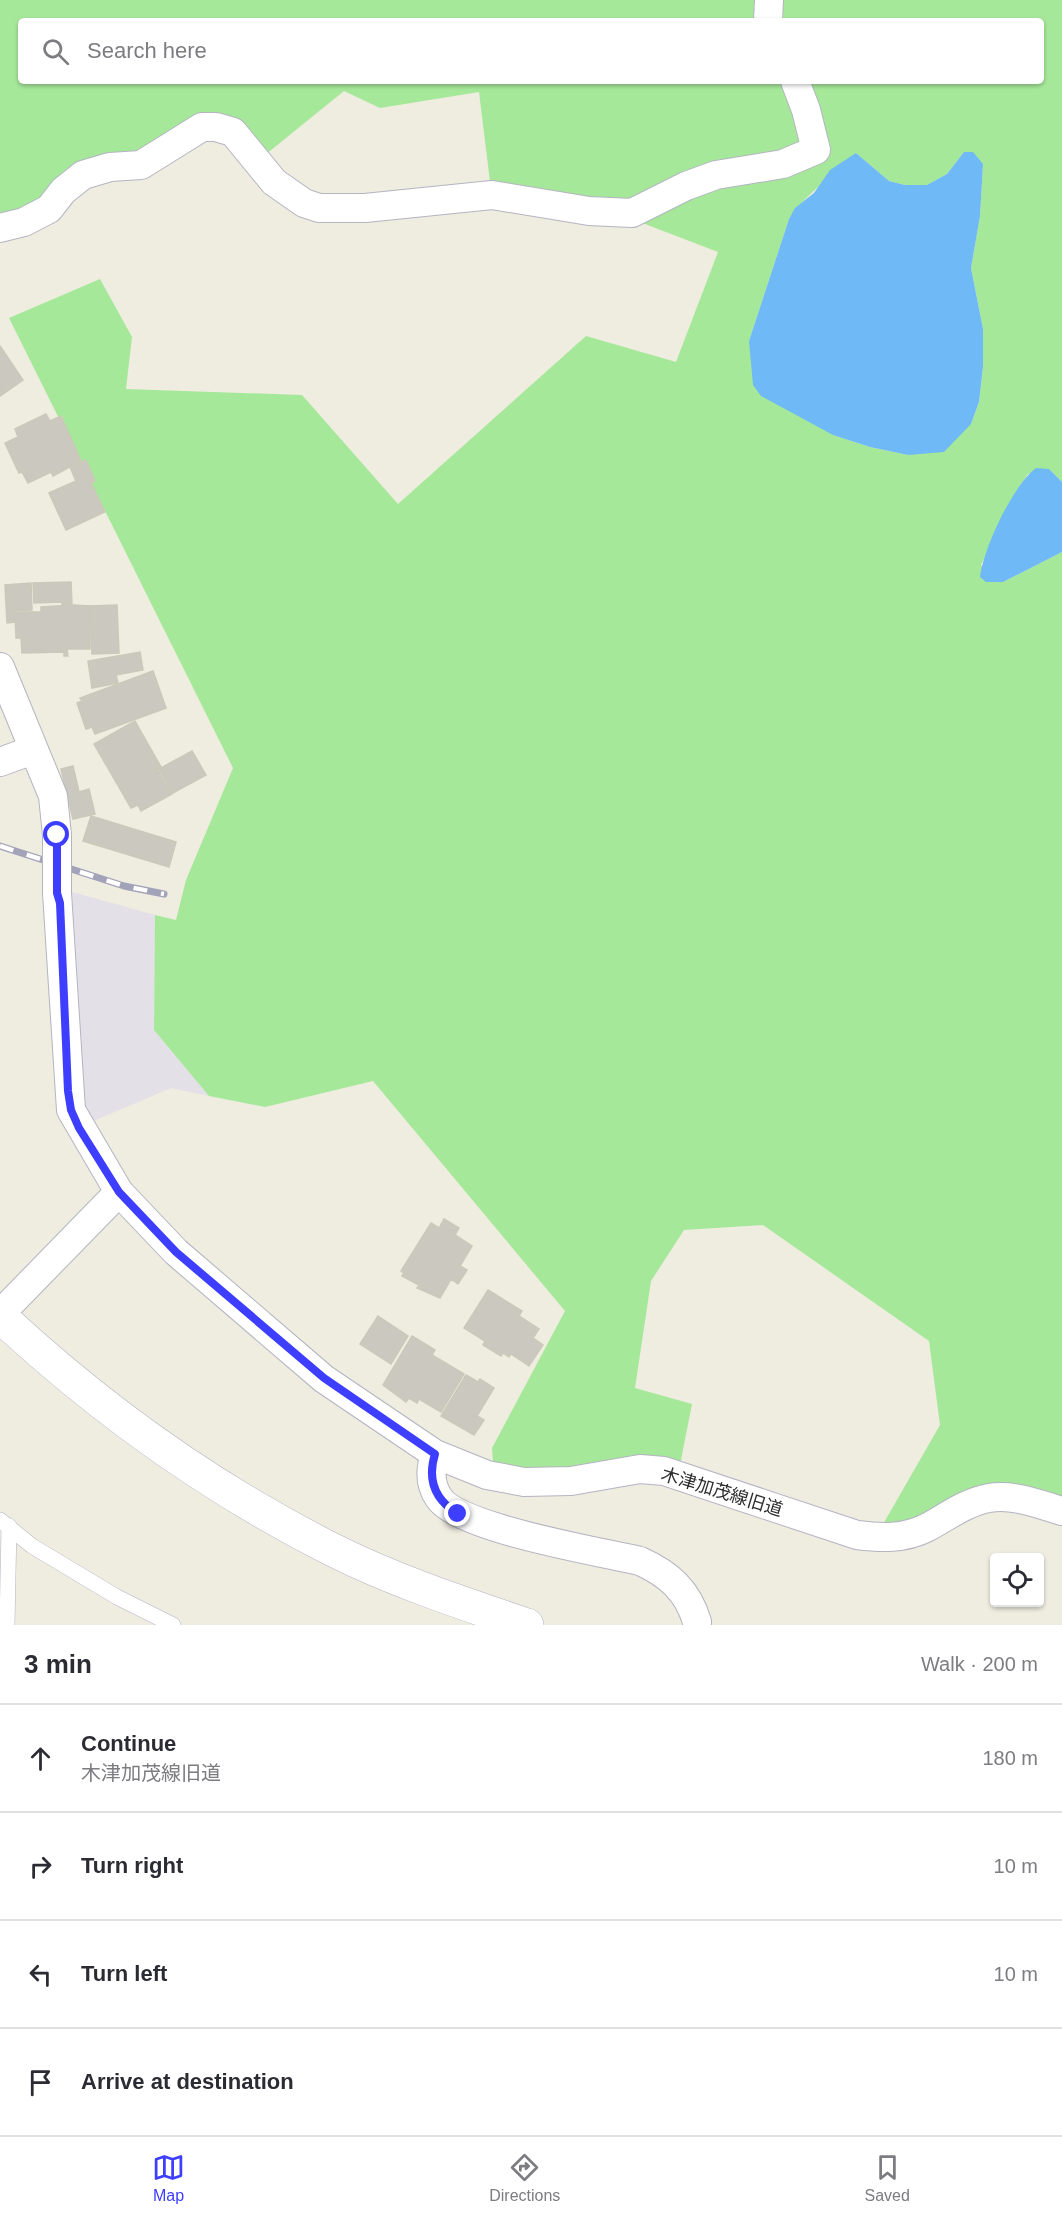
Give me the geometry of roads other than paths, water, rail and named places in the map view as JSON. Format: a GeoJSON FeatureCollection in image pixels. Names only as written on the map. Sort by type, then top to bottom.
{"type":"FeatureCollection","features":[{"type":"Feature","properties":{"kind":"street"},"geometry":{"type":"LineString","coordinates":[[768,18],[769,0]]}},
{"type":"Feature","properties":{"kind":"street"},"geometry":{"type":"LineString","coordinates":[[0,228],[24,222],[49,209],[63,191],[83,175],[110,167],[141,165],[202,127],[216,127],[233,132],[274,182],[304,203],[319,208],[365,208],[492,195],[589,211],[632,213],[686,186],[716,176],[783,164],[816,150],[806,110],[796,84]]}},
{"type":"Feature","properties":{"kind":"street","name":"木津加茂線旧道"},"geometry":{"type":"LineString","coordinates":[[0,667],[53,796],[57,835],[57,893],[60,903],[68,1091],[71,1110],[119,1192],[176,1252],[324,1378],[435,1454],[487,1475],[524,1482],[571,1481],[640,1469],[664,1471],[857,1535],[874,1537],[915,1532],[964,1507],[990,1498],[1018,1498],[1062,1511]]}},
{"type":"Feature","properties":{"kind":"street"},"geometry":{"type":"LineString","coordinates":[[0,762],[33,750]]}},
{"type":"Feature","properties":{"kind":"street"},"geometry":{"type":"LineString","coordinates":[[119,1192],[0,1315],[57,1369],[105,1408],[182,1462],[252,1506],[335,1551],[425,1590],[527,1625]]}},
{"type":"Feature","properties":{"kind":"street"},"geometry":{"type":"LineString","coordinates":[[435,1454],[431,1476],[433,1487],[447,1507],[458,1514],[523,1534],[640,1561],[656,1568],[671,1579],[685,1595],[697,1622]]}},
{"type":"Feature","properties":{"kind":"lane"},"geometry":{"type":"LineString","coordinates":[[4,1523],[7,1625]]}},
{"type":"Feature","properties":{"kind":"lane"},"geometry":{"type":"LineString","coordinates":[[4,1523],[33,1546],[117,1597],[173,1625]]}},
{"type":"Feature","properties":{"kind":"water"},"geometry":{"type":"Polygon","coordinates":[[[964,152],[973,152],[983,164],[980,216],[971,268],[983,329],[983,367],[979,402],[971,424],[944,452],[908,455],[870,447],[833,435],[761,396],[753,385],[749,341],[789,219],[795,208],[814,193],[830,170],[856,153],[889,181],[905,185],[927,185],[947,174],[964,152]]]}},
{"type":"Feature","properties":{"kind":"water"},"geometry":{"type":"Polygon","coordinates":[[[1036,468],[1049,469],[1062,482],[1062,552],[1003,582],[986,582],[980,577],[993,535],[1018,488],[1036,468]]]}},
{"type":"Feature","properties":{"kind":"railway"},"geometry":{"type":"LineString","coordinates":[[0,846],[124,886],[164,894]]}}]}
